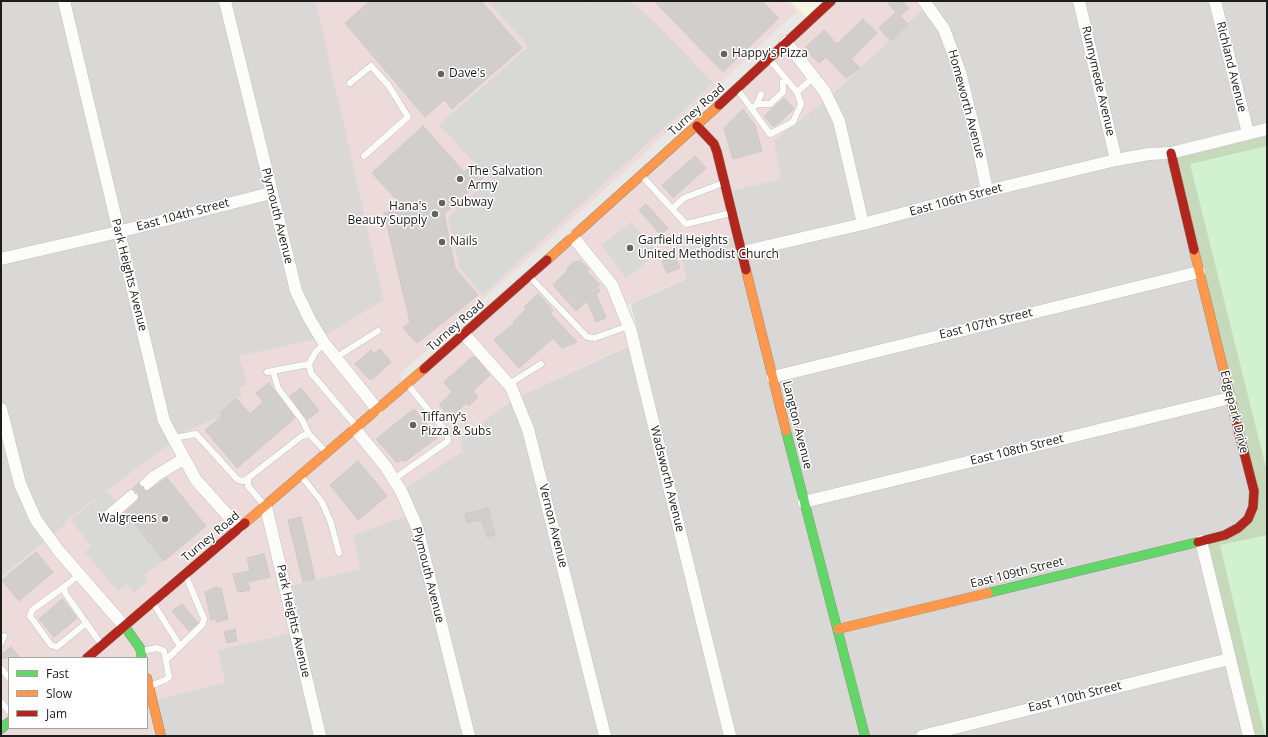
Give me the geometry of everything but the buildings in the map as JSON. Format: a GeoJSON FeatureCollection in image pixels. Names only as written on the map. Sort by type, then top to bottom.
{"type":"FeatureCollection","features":[{"type":"Feature","properties":{"kind":"street","name":"Park Heights Avenue"},"geometry":{"type":"LineString","coordinates":[[64,1],[164,421],[196,480],[239,528]]}},
{"type":"Feature","properties":{"kind":"street","name":"Plymouth Avenue"},"geometry":{"type":"LineString","coordinates":[[225,1],[294,286],[310,320],[324,343],[377,409]]}},
{"type":"Feature","properties":{"kind":"street","name":"Turney Road"},"geometry":{"type":"LineString","coordinates":[[88,657],[239,528],[266,507],[464,334],[642,176],[831,1]]}},
{"type":"Feature","properties":{"kind":"street","name":"Homeworth Avenue"},"geometry":{"type":"LineString","coordinates":[[924,1],[944,29],[960,72],[977,140],[987,191]]}},
{"type":"Feature","properties":{"kind":"street","name":"Runnymede Avenue"},"geometry":{"type":"LineString","coordinates":[[1079,1],[1116,160]]}},
{"type":"Feature","properties":{"kind":"street","name":"Richland Avenue"},"geometry":{"type":"LineString","coordinates":[[1215,1],[1248,133]]}},
{"type":"Feature","properties":{"kind":"street"},"geometry":{"type":"LineString","coordinates":[[786,42],[825,92],[839,121],[863,224]]}},
{"type":"Feature","properties":{"kind":"street","name":"Langton Avenue"},"geometry":{"type":"LineString","coordinates":[[697,126],[714,144],[725,182],[804,502],[865,736]]}},
{"type":"Feature","properties":{"kind":"street"},"geometry":{"type":"LineString","coordinates":[[1172,153],[1267,129]]}},
{"type":"Feature","properties":{"kind":"street","name":"East 106th Street"},"geometry":{"type":"LineString","coordinates":[[742,252],[863,224],[987,191],[1116,160],[1149,154],[1172,153]]}},
{"type":"Feature","properties":{"kind":"street","name":"Edgepark Drive"},"geometry":{"type":"LineString","coordinates":[[1172,153],[1199,272],[1254,492],[1253,507],[1248,519],[1238,528],[1225,534],[1201,541]]}},
{"type":"Feature","properties":{"kind":"street","name":"East 104th Street"},"geometry":{"type":"LineString","coordinates":[[1,259],[118,232],[271,193]]}},
{"type":"Feature","properties":{"kind":"street","name":"Wadsworth Avenue"},"geometry":{"type":"LineString","coordinates":[[573,237],[612,285],[628,326],[730,736]]}},
{"type":"Feature","properties":{"kind":"street","name":"East 107th Street"},"geometry":{"type":"LineString","coordinates":[[773,377],[1199,272]]}},
{"type":"Feature","properties":{"kind":"street","name":"Vernon Avenue"},"geometry":{"type":"LineString","coordinates":[[464,334],[509,384],[528,429],[605,736]]}},
{"type":"Feature","properties":{"kind":"street","name":"East 108th Street"},"geometry":{"type":"LineString","coordinates":[[804,502],[1230,398]]}},
{"type":"Feature","properties":{"kind":"street"},"geometry":{"type":"LineString","coordinates":[[1,409],[20,484],[36,520],[58,550],[125,627],[141,655]]}},
{"type":"Feature","properties":{"kind":"street","name":"Plymouth Avenue"},"geometry":{"type":"LineString","coordinates":[[356,428],[394,479],[417,527],[469,736]]}},
{"type":"Feature","properties":{"kind":"street","name":"Park Heights Avenue"},"geometry":{"type":"LineString","coordinates":[[266,507],[320,736]]}},
{"type":"Feature","properties":{"kind":"street"},"geometry":{"type":"LineString","coordinates":[[1201,541],[1248,736]]}},
{"type":"Feature","properties":{"kind":"street","name":"East 109th Street"},"geometry":{"type":"LineString","coordinates":[[838,629],[1201,541]]}},
{"type":"Feature","properties":{"kind":"street","name":"East 110th Street"},"geometry":{"type":"LineString","coordinates":[[922,736],[1229,659]]}},
{"type":"Feature","properties":{"kind":"street"},"geometry":{"type":"LineString","coordinates":[[148,682],[161,736]]}},
{"type":"Feature","properties":{"kind":"lane"},"geometry":{"type":"LineString","coordinates":[[737,89],[770,134],[793,122],[801,104],[797,92],[785,81],[769,59]]}},
{"type":"Feature","properties":{"kind":"lane"},"geometry":{"type":"LineString","coordinates":[[350,83],[371,66],[389,86],[408,118],[364,156]]}},
{"type":"Feature","properties":{"kind":"lane"},"geometry":{"type":"LineString","coordinates":[[797,92],[814,77]]}},
{"type":"Feature","properties":{"kind":"lane"},"geometry":{"type":"LineString","coordinates":[[776,82],[785,81]]}},
{"type":"Feature","properties":{"kind":"lane"},"geometry":{"type":"LineString","coordinates":[[758,104],[770,104],[783,92],[785,81]]}},
{"type":"Feature","properties":{"kind":"lane"},"geometry":{"type":"LineString","coordinates":[[752,109],[758,104],[761,94]]}},
{"type":"Feature","properties":{"kind":"lane"},"geometry":{"type":"LineString","coordinates":[[642,176],[686,224],[732,212]]}},
{"type":"Feature","properties":{"kind":"lane"},"geometry":{"type":"LineString","coordinates":[[672,210],[688,196],[725,182]]}},
{"type":"Feature","properties":{"kind":"lane"},"geometry":{"type":"LineString","coordinates":[[529,276],[587,337],[595,338],[628,326]]}},
{"type":"Feature","properties":{"kind":"lane"},"geometry":{"type":"LineString","coordinates":[[335,358],[378,331]]}},
{"type":"Feature","properties":{"kind":"lane"},"geometry":{"type":"LineString","coordinates":[[324,343],[315,352],[309,364],[311,373],[356,428]]}},
{"type":"Feature","properties":{"kind":"lane"},"geometry":{"type":"LineString","coordinates":[[309,364],[270,372],[278,388],[302,420],[309,434],[328,453]]}},
{"type":"Feature","properties":{"kind":"lane"},"geometry":{"type":"LineString","coordinates":[[509,384],[541,364]]}},
{"type":"Feature","properties":{"kind":"lane"},"geometry":{"type":"LineString","coordinates":[[394,479],[448,441],[447,433],[407,383]]}},
{"type":"Feature","properties":{"kind":"lane"},"geometry":{"type":"LineString","coordinates":[[174,438],[196,434],[238,480],[248,478],[282,450],[302,436],[309,434]]}},
{"type":"Feature","properties":{"kind":"lane"},"geometry":{"type":"LineString","coordinates":[[145,485],[153,474],[184,459]]}},
{"type":"Feature","properties":{"kind":"lane"},"geometry":{"type":"LineString","coordinates":[[302,476],[322,502],[331,523],[339,553]]}},
{"type":"Feature","properties":{"kind":"lane"},"geometry":{"type":"LineString","coordinates":[[248,478],[248,486],[266,507]]}},
{"type":"Feature","properties":{"kind":"lane"},"geometry":{"type":"LineString","coordinates":[[106,518],[133,495]]}},
{"type":"Feature","properties":{"kind":"lane"},"geometry":{"type":"LineString","coordinates":[[166,660],[202,625],[204,619],[186,574]]}},
{"type":"Feature","properties":{"kind":"lane"},"geometry":{"type":"LineString","coordinates":[[80,575],[32,610],[30,616],[52,645],[57,647],[86,624]]}},
{"type":"Feature","properties":{"kind":"lane"},"geometry":{"type":"LineString","coordinates":[[64,588],[65,593],[102,646]]}},
{"type":"Feature","properties":{"kind":"lane"},"geometry":{"type":"LineString","coordinates":[[153,602],[180,646]]}},
{"type":"Feature","properties":{"kind":"lane"},"geometry":{"type":"LineString","coordinates":[[141,655],[157,648],[164,651],[170,676],[165,680],[148,682]]}},
{"type":"Feature","properties":{"kind":"lane"},"geometry":{"type":"LineString","coordinates":[[1,668],[8,677]]}},
{"type":"Feature","properties":{"kind":"lane"},"geometry":{"type":"LineString","coordinates":[[1,702],[8,710]]}},
{"type":"Feature","properties":{"kind":"shaded area"},"geometry":{"type":"Polygon","coordinates":[[[1,1],[316,1],[384,300],[247,384],[242,396],[222,416],[187,431],[65,522],[65,525],[1,577],[1,1]]]}},
{"type":"Feature","properties":{"kind":"shaded area"},"geometry":{"type":"Polygon","coordinates":[[[318,1],[788,1],[797,11],[644,154],[400,374],[403,386],[831,1],[931,1],[828,98],[774,140],[781,179],[727,192],[737,234],[679,248],[686,278],[621,308],[633,343],[516,398],[459,438],[463,451],[401,491],[411,514],[353,535],[360,569],[285,587],[295,632],[218,650],[225,682],[152,701],[161,736],[1,736],[1,577],[65,525],[65,522],[187,431],[222,416],[219,413],[221,409],[235,398],[242,396],[239,388],[247,384],[239,356],[321,338],[384,300],[316,3],[318,1]]]}},
{"type":"Feature","properties":{"kind":"shaded area"},"geometry":{"type":"Polygon","coordinates":[[[488,1],[586,1],[589,3],[591,1],[629,1],[654,21],[713,83],[482,295],[459,266],[448,218],[489,178],[439,125],[527,48],[524,41],[488,1]]]}},
{"type":"Feature","properties":{"kind":"shaded area"},"geometry":{"type":"Polygon","coordinates":[[[791,1],[831,1],[810,21],[791,1]]]}},
{"type":"Feature","properties":{"kind":"shaded area"},"geometry":{"type":"Polygon","coordinates":[[[931,1],[1267,1],[1265,736],[161,736],[152,701],[224,682],[218,650],[295,632],[285,587],[353,535],[411,514],[401,491],[463,451],[459,438],[516,398],[640,341],[631,304],[686,279],[679,248],[743,234],[732,191],[774,140],[828,98],[931,1]]]}},
{"type":"Feature","properties":{"kind":"shaded area"},"geometry":{"type":"Polygon","coordinates":[[[1267,129],[1267,736],[1249,736],[1201,541],[1225,535],[1253,507],[1171,153],[1267,129]]]}},
{"type":"Feature","properties":{"kind":"shaded area","name":"Garfield Heights United Methodist Church"},"geometry":{"type":"Polygon","coordinates":[[[631,222],[659,252],[626,278],[602,245],[631,222]]]}},
{"type":"Feature","properties":{"kind":"shaded area"},"geometry":{"type":"Polygon","coordinates":[[[107,491],[163,561],[144,575],[148,581],[134,592],[127,584],[118,591],[85,552],[91,546],[71,520],[107,491]]]}},
{"type":"Feature","properties":{"kind":"green space"},"geometry":{"type":"Polygon","coordinates":[[[1267,146],[1267,472],[1190,164],[1267,146]]]}},
{"type":"Feature","properties":{"kind":"green space"},"geometry":{"type":"Polygon","coordinates":[[[1267,535],[1267,736],[1265,736],[1220,545],[1267,535]]]}},
{"type":"Feature","properties":{"kind":"traffic: fast"},"geometry":{"type":"LineString","coordinates":[[786,431],[865,736]]}},
{"type":"Feature","properties":{"kind":"traffic: fast"},"geometry":{"type":"LineString","coordinates":[[988,593],[1198,542]]}},
{"type":"Feature","properties":{"kind":"traffic: fast"},"geometry":{"type":"LineString","coordinates":[[125,627],[140,648],[142,657]]}},
{"type":"Feature","properties":{"kind":"traffic: fast"},"geometry":{"type":"LineString","coordinates":[[1,729],[8,723]]}},
{"type":"Feature","properties":{"kind":"traffic: slow"},"geometry":{"type":"LineString","coordinates":[[547,260],[719,105]]}},
{"type":"Feature","properties":{"kind":"traffic: slow"},"geometry":{"type":"LineString","coordinates":[[1194,250],[1237,425]]}},
{"type":"Feature","properties":{"kind":"traffic: slow"},"geometry":{"type":"LineString","coordinates":[[746,270],[786,431]]}},
{"type":"Feature","properties":{"kind":"traffic: slow"},"geometry":{"type":"LineString","coordinates":[[245,523],[424,369]]}},
{"type":"Feature","properties":{"kind":"traffic: slow"},"geometry":{"type":"LineString","coordinates":[[838,629],[988,593]]}},
{"type":"Feature","properties":{"kind":"traffic: slow"},"geometry":{"type":"LineString","coordinates":[[148,682],[161,736]]}},
{"type":"Feature","properties":{"kind":"traffic: jam"},"geometry":{"type":"LineString","coordinates":[[719,105],[831,1]]}},
{"type":"Feature","properties":{"kind":"traffic: jam"},"geometry":{"type":"LineString","coordinates":[[697,126],[714,144],[717,152],[746,270]]}},
{"type":"Feature","properties":{"kind":"traffic: jam"},"geometry":{"type":"LineString","coordinates":[[1171,153],[1194,250]]}},
{"type":"Feature","properties":{"kind":"traffic: jam"},"geometry":{"type":"LineString","coordinates":[[424,369],[547,260]]}},
{"type":"Feature","properties":{"kind":"traffic: jam"},"geometry":{"type":"LineString","coordinates":[[1198,542],[1225,535],[1238,528],[1248,519],[1253,507],[1254,491],[1237,425]]}},
{"type":"Feature","properties":{"kind":"traffic: jam"},"geometry":{"type":"LineString","coordinates":[[88,657],[245,523]]}},
{"type":"Feature","properties":{"kind":"place","name":"Happy's Pizza"},"geometry":{"type":"Point","coordinates":[724,54]}},
{"type":"Feature","properties":{"kind":"place","name":"Dave's"},"geometry":{"type":"Point","coordinates":[441,74]}},
{"type":"Feature","properties":{"kind":"place","name":"The Salvation Army"},"geometry":{"type":"Point","coordinates":[460,179]}},
{"type":"Feature","properties":{"kind":"place","name":"Subway"},"geometry":{"type":"Point","coordinates":[442,203]}},
{"type":"Feature","properties":{"kind":"place","name":"Hana's Beauty Supply"},"geometry":{"type":"Point","coordinates":[435,214]}},
{"type":"Feature","properties":{"kind":"place","name":"Nails"},"geometry":{"type":"Point","coordinates":[442,242]}},
{"type":"Feature","properties":{"kind":"place","name":"Garfield Heights United Methodist Church"},"geometry":{"type":"Point","coordinates":[630,248]}},
{"type":"Feature","properties":{"kind":"place","name":"Tiffany’s Pizza & Subs"},"geometry":{"type":"Point","coordinates":[413,425]}},
{"type":"Feature","properties":{"kind":"place","name":"Walgreens"},"geometry":{"type":"Point","coordinates":[165,519]}}]}
